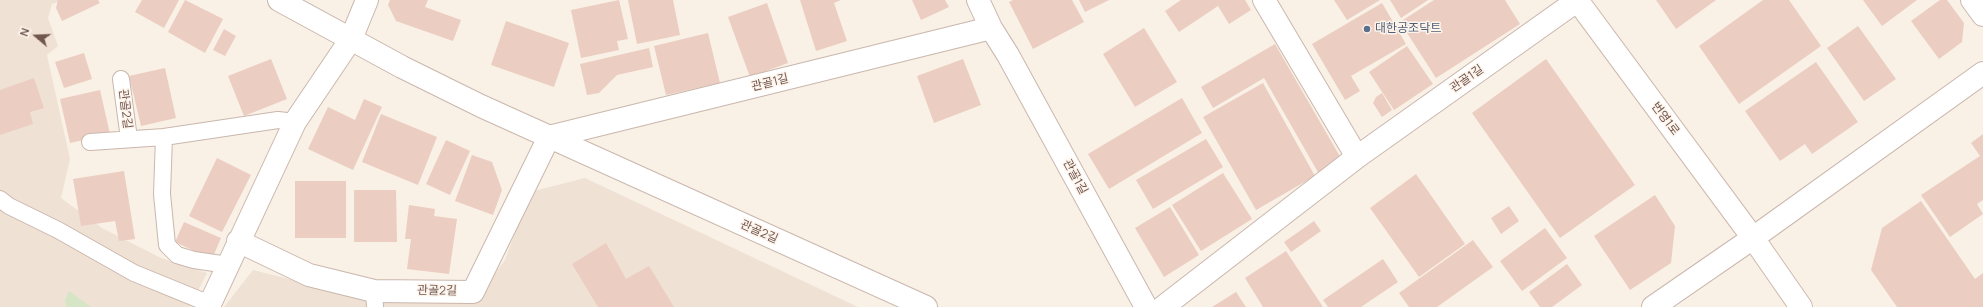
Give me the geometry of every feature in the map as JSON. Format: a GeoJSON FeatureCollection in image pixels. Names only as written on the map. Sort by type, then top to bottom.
{"type":"FeatureCollection","features":[{"type":"Feature","properties":{"kind":"street","name":"관골2길"},"geometry":{"type":"LineString","coordinates":[[279,0],[351,40],[474,103],[926,307]]}},
{"type":"Feature","properties":{"kind":"street"},"geometry":{"type":"LineString","coordinates":[[210,304],[238,241],[295,122],[351,40],[366,0]]}},
{"type":"Feature","properties":{"kind":"street","name":"관골1길"},"geometry":{"type":"LineString","coordinates":[[978,0],[990,28],[1008,55],[1146,307]]}},
{"type":"Feature","properties":{"kind":"street"},"geometry":{"type":"LineString","coordinates":[[1264,0],[1357,157]]}},
{"type":"Feature","properties":{"kind":"street","name":"관골1길"},"geometry":{"type":"LineString","coordinates":[[1163,307],[1357,157],[1578,0]]}},
{"type":"Feature","properties":{"kind":"street","name":"번영1로"},"geometry":{"type":"LineString","coordinates":[[1578,0],[1754,238],[1801,307]]}},
{"type":"Feature","properties":{"kind":"street"},"geometry":{"type":"LineString","coordinates":[[1972,0],[1983,15]]}},
{"type":"Feature","properties":{"kind":"street","name":"관골1길"},"geometry":{"type":"LineString","coordinates":[[549,137],[990,28]]}},
{"type":"Feature","properties":{"kind":"street"},"geometry":{"type":"LineString","coordinates":[[1653,307],[1754,238],[1983,73]]}},
{"type":"Feature","properties":{"kind":"street","name":"관골2길"},"geometry":{"type":"LineString","coordinates":[[238,241],[309,275],[375,299],[473,292],[549,137]]}},
{"type":"Feature","properties":{"kind":"lane","name":"관골2길"},"geometry":{"type":"LineString","coordinates":[[121,79],[129,139]]}},
{"type":"Feature","properties":{"kind":"lane","name":"관골2길"},"geometry":{"type":"LineString","coordinates":[[90,142],[164,137],[278,120],[295,122]]}},
{"type":"Feature","properties":{"kind":"lane"},"geometry":{"type":"LineString","coordinates":[[164,137],[162,194],[167,245],[177,256],[228,265]]}},
{"type":"Feature","properties":{"kind":"lane"},"geometry":{"type":"LineString","coordinates":[[0,199],[9,206],[58,230],[134,273],[210,304]]}},
{"type":"Feature","properties":{"kind":"shaded area"},"geometry":{"type":"Polygon","coordinates":[[[0,0],[64,0],[52,4],[48,18],[58,46],[47,55],[70,159],[61,198],[102,228],[161,258],[207,273],[190,307],[0,307],[0,0]]]}},
{"type":"Feature","properties":{"kind":"shaded area"},"geometry":{"type":"Polygon","coordinates":[[[585,178],[858,307],[224,307],[253,270],[356,296],[479,295],[505,260],[530,192],[585,178]]]}},
{"type":"Feature","properties":{"kind":"green space"},"geometry":{"type":"Polygon","coordinates":[[[69,291],[91,307],[66,307],[65,300],[69,291]]]}},
{"type":"Feature","properties":{"kind":"building"},"geometry":{"type":"Polygon","coordinates":[[[58,0],[98,0],[100,3],[62,21],[56,8],[58,0]]]}},
{"type":"Feature","properties":{"kind":"building"},"geometry":{"type":"Polygon","coordinates":[[[142,0],[179,0],[164,28],[135,12],[142,0]]]}},
{"type":"Feature","properties":{"kind":"building"},"geometry":{"type":"Polygon","coordinates":[[[185,0],[223,19],[205,53],[168,32],[185,0]]]}},
{"type":"Feature","properties":{"kind":"building"},"geometry":{"type":"Polygon","coordinates":[[[390,0],[428,0],[425,7],[461,20],[453,41],[396,21],[388,5],[390,0]]]}},
{"type":"Feature","properties":{"kind":"building"},"geometry":{"type":"Polygon","coordinates":[[[619,0],[628,39],[617,41],[619,50],[581,58],[571,10],[619,0]]]}},
{"type":"Feature","properties":{"kind":"building"},"geometry":{"type":"Polygon","coordinates":[[[628,0],[673,0],[680,35],[637,44],[628,0]]]}},
{"type":"Feature","properties":{"kind":"building"},"geometry":{"type":"Polygon","coordinates":[[[800,0],[841,0],[834,3],[847,41],[816,51],[800,0]]]}},
{"type":"Feature","properties":{"kind":"building"},"geometry":{"type":"Polygon","coordinates":[[[912,0],[945,0],[949,7],[921,20],[912,0]]]}},
{"type":"Feature","properties":{"kind":"building"},"geometry":{"type":"Polygon","coordinates":[[[1013,0],[1072,0],[1084,22],[1033,49],[1009,2],[1013,0]]]}},
{"type":"Feature","properties":{"kind":"building"},"geometry":{"type":"Polygon","coordinates":[[[1079,0],[1109,0],[1085,12],[1079,0]]]}},
{"type":"Feature","properties":{"kind":"building"},"geometry":{"type":"Polygon","coordinates":[[[1181,0],[1245,0],[1251,10],[1229,24],[1218,6],[1179,32],[1165,11],[1181,0]]]}},
{"type":"Feature","properties":{"kind":"building"},"geometry":{"type":"Polygon","coordinates":[[[1334,0],[1380,0],[1347,20],[1334,0]]]}},
{"type":"Feature","properties":{"kind":"building"},"geometry":{"type":"Polygon","coordinates":[[[1390,0],[1428,0],[1401,18],[1390,0]]]}},
{"type":"Feature","properties":{"kind":"building"},"geometry":{"type":"Polygon","coordinates":[[[1434,0],[1505,0],[1520,24],[1436,78],[1400,22],[1434,0]]]}},
{"type":"Feature","properties":{"kind":"building"},"geometry":{"type":"Polygon","coordinates":[[[1656,0],[1716,0],[1676,29],[1656,0]]]}},
{"type":"Feature","properties":{"kind":"building"},"geometry":{"type":"Polygon","coordinates":[[[1763,0],[1789,0],[1821,46],[1739,104],[1699,46],[1763,0]]]}},
{"type":"Feature","properties":{"kind":"building"},"geometry":{"type":"Polygon","coordinates":[[[1863,0],[1917,0],[1882,26],[1863,0]]]}},
{"type":"Feature","properties":{"kind":"building"},"geometry":{"type":"Polygon","coordinates":[[[1940,0],[1947,0],[1964,23],[1962,42],[1939,59],[1911,21],[1940,0]]]}},
{"type":"Feature","properties":{"kind":"building"},"geometry":{"type":"Polygon","coordinates":[[[767,3],[788,63],[750,77],[728,17],[767,3]]]}},
{"type":"Feature","properties":{"kind":"building"},"geometry":{"type":"Polygon","coordinates":[[[1382,3],[1406,44],[1351,76],[1360,91],[1345,100],[1312,44],[1382,3]]]}},
{"type":"Feature","properties":{"kind":"building"},"geometry":{"type":"Polygon","coordinates":[[[506,21],[569,43],[554,87],[491,65],[506,21]]]}},
{"type":"Feature","properties":{"kind":"building"},"geometry":{"type":"Polygon","coordinates":[[[1858,26],[1896,79],[1864,101],[1827,48],[1858,26]]]}},
{"type":"Feature","properties":{"kind":"building"},"geometry":{"type":"Polygon","coordinates":[[[1144,28],[1177,82],[1135,107],[1103,54],[1144,28]]]}},
{"type":"Feature","properties":{"kind":"building"},"geometry":{"type":"Polygon","coordinates":[[[224,29],[236,36],[225,56],[213,50],[224,29]]]}},
{"type":"Feature","properties":{"kind":"building"},"geometry":{"type":"Polygon","coordinates":[[[708,33],[720,83],[666,95],[654,46],[708,33]]]}},
{"type":"Feature","properties":{"kind":"building"},"geometry":{"type":"Polygon","coordinates":[[[1275,44],[1342,160],[1319,174],[1264,78],[1213,108],[1201,87],[1275,44]]]}},
{"type":"Feature","properties":{"kind":"building"},"geometry":{"type":"Polygon","coordinates":[[[1407,46],[1433,84],[1394,110],[1369,72],[1407,46]]]}},
{"type":"Feature","properties":{"kind":"building"},"geometry":{"type":"Polygon","coordinates":[[[649,48],[653,67],[617,75],[599,93],[587,95],[580,64],[649,48]]]}},
{"type":"Feature","properties":{"kind":"building"},"geometry":{"type":"Polygon","coordinates":[[[84,53],[92,79],[64,88],[55,62],[84,53]]]}},
{"type":"Feature","properties":{"kind":"building"},"geometry":{"type":"Polygon","coordinates":[[[271,59],[287,99],[244,116],[228,76],[271,59]]]}},
{"type":"Feature","properties":{"kind":"building"},"geometry":{"type":"Polygon","coordinates":[[[963,59],[981,105],[934,123],[917,76],[963,59]]]}},
{"type":"Feature","properties":{"kind":"building"},"geometry":{"type":"Polygon","coordinates":[[[1546,59],[1635,185],[1560,238],[1472,113],[1546,59]]]}},
{"type":"Feature","properties":{"kind":"building"},"geometry":{"type":"Polygon","coordinates":[[[1816,62],[1858,122],[1812,154],[1805,144],[1780,161],[1745,111],[1816,62]]]}},
{"type":"Feature","properties":{"kind":"building"},"geometry":{"type":"Polygon","coordinates":[[[165,68],[176,118],[141,126],[129,76],[165,68]]]}},
{"type":"Feature","properties":{"kind":"building"},"geometry":{"type":"Polygon","coordinates":[[[34,78],[44,108],[30,112],[33,124],[0,135],[0,90],[34,78]]]}},
{"type":"Feature","properties":{"kind":"building"},"geometry":{"type":"Polygon","coordinates":[[[1263,83],[1315,176],[1256,210],[1203,117],[1263,83]]]}},
{"type":"Feature","properties":{"kind":"building"},"geometry":{"type":"Polygon","coordinates":[[[100,90],[110,134],[70,143],[60,99],[100,90]]]}},
{"type":"Feature","properties":{"kind":"building"},"geometry":{"type":"Polygon","coordinates":[[[1382,93],[1392,110],[1382,117],[1373,103],[1376,97],[1382,93]]]}},
{"type":"Feature","properties":{"kind":"building"},"geometry":{"type":"Polygon","coordinates":[[[1182,98],[1202,133],[1109,189],[1088,154],[1182,98]]]}},
{"type":"Feature","properties":{"kind":"building"},"geometry":{"type":"Polygon","coordinates":[[[364,99],[382,107],[353,170],[308,149],[328,107],[355,120],[364,99]]]}},
{"type":"Feature","properties":{"kind":"building"},"geometry":{"type":"Polygon","coordinates":[[[381,114],[437,137],[418,185],[362,162],[381,114]]]}},
{"type":"Feature","properties":{"kind":"building"},"geometry":{"type":"Polygon","coordinates":[[[1983,134],[1983,200],[1977,204],[1983,214],[1950,237],[1921,195],[1980,156],[1971,143],[1983,134]]]}},
{"type":"Feature","properties":{"kind":"building"},"geometry":{"type":"Polygon","coordinates":[[[1206,139],[1223,167],[1153,209],[1136,180],[1206,139]]]}},
{"type":"Feature","properties":{"kind":"building"},"geometry":{"type":"Polygon","coordinates":[[[446,140],[470,151],[450,195],[426,184],[446,140]]]}},
{"type":"Feature","properties":{"kind":"building"},"geometry":{"type":"Polygon","coordinates":[[[472,155],[492,162],[502,190],[493,215],[455,201],[472,155]]]}},
{"type":"Feature","properties":{"kind":"building"},"geometry":{"type":"Polygon","coordinates":[[[217,158],[251,175],[222,232],[189,216],[217,158]]]}},
{"type":"Feature","properties":{"kind":"building"},"geometry":{"type":"Polygon","coordinates":[[[124,171],[135,239],[119,241],[115,221],[81,226],[73,179],[124,171]]]}},
{"type":"Feature","properties":{"kind":"building"},"geometry":{"type":"Polygon","coordinates":[[[1223,173],[1252,219],[1201,251],[1172,205],[1223,173]]]}},
{"type":"Feature","properties":{"kind":"building"},"geometry":{"type":"Polygon","coordinates":[[[1416,174],[1465,244],[1419,277],[1370,208],[1416,174]]]}},
{"type":"Feature","properties":{"kind":"building"},"geometry":{"type":"Polygon","coordinates":[[[295,181],[346,181],[346,238],[295,238],[295,181]]]}},
{"type":"Feature","properties":{"kind":"building"},"geometry":{"type":"Polygon","coordinates":[[[354,190],[396,190],[397,242],[354,242],[354,190]]]}},
{"type":"Feature","properties":{"kind":"building"},"geometry":{"type":"Polygon","coordinates":[[[1655,195],[1675,226],[1671,263],[1630,290],[1594,236],[1655,195]]]}},
{"type":"Feature","properties":{"kind":"building"},"geometry":{"type":"Polygon","coordinates":[[[1921,201],[1975,279],[1983,273],[1983,307],[1897,307],[1871,270],[1882,228],[1921,201]]]}},
{"type":"Feature","properties":{"kind":"building"},"geometry":{"type":"Polygon","coordinates":[[[409,205],[435,209],[434,216],[457,219],[449,274],[407,269],[411,239],[405,239],[409,205]]]}},
{"type":"Feature","properties":{"kind":"building"},"geometry":{"type":"Polygon","coordinates":[[[1509,206],[1519,221],[1501,234],[1491,218],[1509,206]]]}},
{"type":"Feature","properties":{"kind":"building"},"geometry":{"type":"Polygon","coordinates":[[[1170,207],[1199,255],[1164,277],[1135,228],[1170,207]]]}},
{"type":"Feature","properties":{"kind":"building"},"geometry":{"type":"Polygon","coordinates":[[[1314,221],[1321,231],[1291,252],[1284,242],[1314,221]]]}},
{"type":"Feature","properties":{"kind":"building"},"geometry":{"type":"Polygon","coordinates":[[[184,222],[221,238],[212,259],[175,242],[184,222]]]}},
{"type":"Feature","properties":{"kind":"building"},"geometry":{"type":"Polygon","coordinates":[[[1545,228],[1567,258],[1522,291],[1500,261],[1545,228]]]}},
{"type":"Feature","properties":{"kind":"building"},"geometry":{"type":"Polygon","coordinates":[[[1473,240],[1493,267],[1437,307],[1409,307],[1399,293],[1473,240]]]}},
{"type":"Feature","properties":{"kind":"building"},"geometry":{"type":"Polygon","coordinates":[[[606,243],[626,279],[649,266],[674,307],[598,307],[572,264],[606,243]]]}},
{"type":"Feature","properties":{"kind":"building"},"geometry":{"type":"Polygon","coordinates":[[[1286,251],[1323,307],[1263,307],[1245,278],[1286,251]]]}},
{"type":"Feature","properties":{"kind":"building"},"geometry":{"type":"Polygon","coordinates":[[[1383,259],[1398,282],[1361,307],[1328,307],[1323,300],[1383,259]]]}},
{"type":"Feature","properties":{"kind":"building"},"geometry":{"type":"Polygon","coordinates":[[[1567,264],[1582,285],[1552,307],[1540,307],[1529,292],[1567,264]]]}},
{"type":"Feature","properties":{"kind":"building"},"geometry":{"type":"Polygon","coordinates":[[[1236,292],[1246,307],[1212,307],[1236,292]]]}},
{"type":"Feature","properties":{"kind":"place","name":"대한공조닥트"},"geometry":{"type":"Point","coordinates":[1367,29]}}]}
